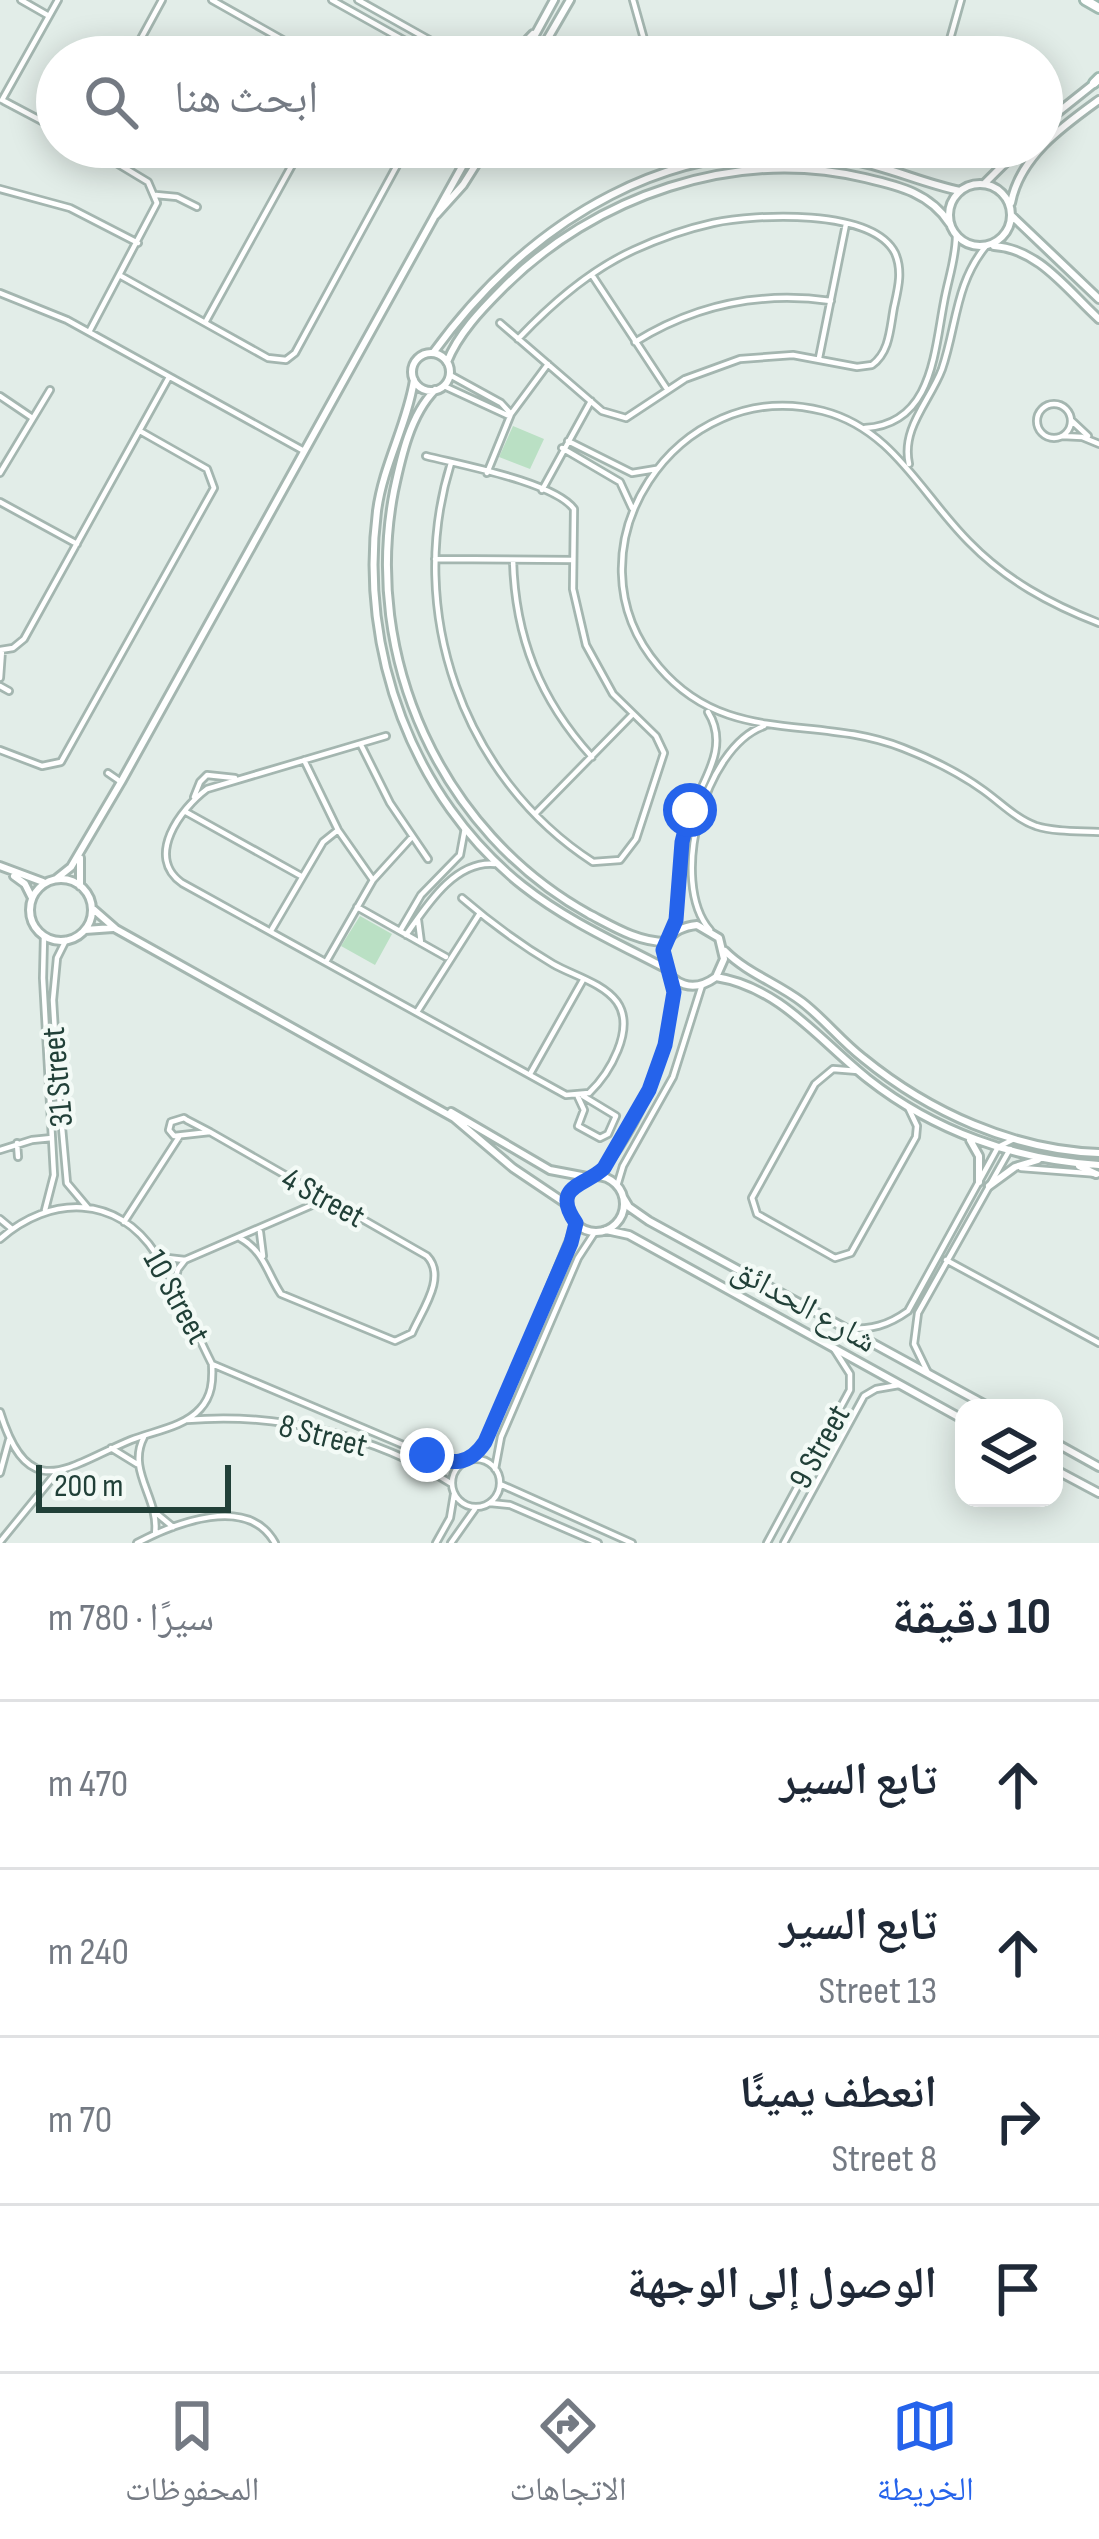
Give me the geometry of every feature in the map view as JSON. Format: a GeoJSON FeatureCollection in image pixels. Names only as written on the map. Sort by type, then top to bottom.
{"type":"FeatureCollection","features":[{"type":"Feature","properties":{"kind":"street"},"geometry":{"type":"LineString","coordinates":[[21,0],[49,16]]}},
{"type":"Feature","properties":{"kind":"street"},"geometry":{"type":"LineString","coordinates":[[37,36],[58,0]]}},
{"type":"Feature","properties":{"kind":"street"},"geometry":{"type":"LineString","coordinates":[[142,36],[162,0]]}},
{"type":"Feature","properties":{"kind":"street"},"geometry":{"type":"LineString","coordinates":[[212,0],[276,36]]}},
{"type":"Feature","properties":{"kind":"street"},"geometry":{"type":"LineString","coordinates":[[332,0],[396,36]]}},
{"type":"Feature","properties":{"kind":"street"},"geometry":{"type":"LineString","coordinates":[[358,0],[422,36]]}},
{"type":"Feature","properties":{"kind":"street"},"geometry":{"type":"LineString","coordinates":[[535,36],[554,0]]}},
{"type":"Feature","properties":{"kind":"street"},"geometry":{"type":"LineString","coordinates":[[549,36],[570,0]]}},
{"type":"Feature","properties":{"kind":"street"},"geometry":{"type":"LineString","coordinates":[[633,0],[643,36]]}},
{"type":"Feature","properties":{"kind":"street"},"geometry":{"type":"LineString","coordinates":[[951,36],[962,0]]}},
{"type":"Feature","properties":{"kind":"street"},"geometry":{"type":"LineString","coordinates":[[532,36],[540,27]]}},
{"type":"Feature","properties":{"kind":"street"},"geometry":{"type":"LineString","coordinates":[[36,38],[1,99],[36,118]]}},
{"type":"Feature","properties":{"kind":"street"},"geometry":{"type":"LineString","coordinates":[[1063,108],[1097,81]]}},
{"type":"Feature","properties":{"kind":"street"},"geometry":{"type":"LineString","coordinates":[[1063,128],[1099,100]]}},
{"type":"Feature","properties":{"kind":"street"},"geometry":{"type":"LineString","coordinates":[[89,332],[156,211],[156,195],[148,182],[125,168]]}},
{"type":"Feature","properties":{"kind":"street"},"geometry":{"type":"LineString","coordinates":[[206,322],[290,168]]}},
{"type":"Feature","properties":{"kind":"street"},"geometry":{"type":"LineString","coordinates":[[121,276],[274,361],[292,357],[396,168]]}},
{"type":"Feature","properties":{"kind":"street"},"geometry":{"type":"LineString","coordinates":[[32,898],[69,869],[121,782],[460,168]]}},
{"type":"Feature","properties":{"kind":"street"},"geometry":{"type":"LineString","coordinates":[[433,218],[474,168]]}},
{"type":"Feature","properties":{"kind":"street"},"geometry":{"type":"LineString","coordinates":[[690,168],[653,177],[558,224],[490,281],[433,353],[416,361],[378,506],[374,568],[378,629],[390,684],[412,744],[465,828],[499,865],[568,917],[665,968],[680,983],[702,985],[716,976],[724,949]]}},
{"type":"Feature","properties":{"kind":"street"},"geometry":{"type":"LineString","coordinates":[[886,168],[961,191],[984,184],[1000,168]]}},
{"type":"Feature","properties":{"kind":"street"},"geometry":{"type":"LineString","coordinates":[[1010,206],[1024,168]]}},
{"type":"Feature","properties":{"kind":"street"},"geometry":{"type":"LineString","coordinates":[[510,416],[495,399],[450,375],[447,362],[480,312],[543,252],[601,214],[666,187],[755,171],[838,173],[923,196],[956,235],[928,381],[911,411],[866,428]]}},
{"type":"Feature","properties":{"kind":"street"},"geometry":{"type":"LineString","coordinates":[[910,470],[907,441],[941,369],[961,287],[988,246],[1006,234],[1012,216],[998,189],[984,184]]}},
{"type":"Feature","properties":{"kind":"street"},"geometry":{"type":"LineString","coordinates":[[0,189],[70,208],[138,243]]}},
{"type":"Feature","properties":{"kind":"street"},"geometry":{"type":"LineString","coordinates":[[950,224],[950,206],[961,191]]}},
{"type":"Feature","properties":{"kind":"street"},"geometry":{"type":"LineString","coordinates":[[156,195],[177,197],[197,207]]}},
{"type":"Feature","properties":{"kind":"street"},"geometry":{"type":"LineString","coordinates":[[1012,216],[1099,299]]}},
{"type":"Feature","properties":{"kind":"street"},"geometry":{"type":"LineString","coordinates":[[500,323],[518,339],[607,415],[626,418],[668,388],[703,370],[740,359],[779,355],[857,367],[879,361],[886,347],[899,266],[891,247],[875,233],[846,224],[780,217],[713,223],[628,252],[560,298],[518,339]]}},
{"type":"Feature","properties":{"kind":"street"},"geometry":{"type":"LineString","coordinates":[[819,358],[846,224]]}},
{"type":"Feature","properties":{"kind":"street"},"geometry":{"type":"LineString","coordinates":[[956,235],[975,246],[1007,247],[1038,261],[1099,319]]}},
{"type":"Feature","properties":{"kind":"street"},"geometry":{"type":"LineString","coordinates":[[592,275],[668,388]]}},
{"type":"Feature","properties":{"kind":"street"},"geometry":{"type":"LineString","coordinates":[[0,292],[44,308],[304,451]]}},
{"type":"Feature","properties":{"kind":"street"},"geometry":{"type":"LineString","coordinates":[[635,342],[670,321],[729,302],[780,297],[831,302]]}},
{"type":"Feature","properties":{"kind":"street"},"geometry":{"type":"LineString","coordinates":[[433,353],[447,362]]}},
{"type":"Feature","properties":{"kind":"street"},"geometry":{"type":"LineString","coordinates":[[487,473],[510,416],[548,364]]}},
{"type":"Feature","properties":{"kind":"street"},"geometry":{"type":"LineString","coordinates":[[450,375],[423,405],[410,435],[389,528],[391,625],[413,709],[458,794],[513,858],[556,893],[601,920],[645,940],[666,942]]}},
{"type":"Feature","properties":{"kind":"street"},"geometry":{"type":"LineString","coordinates":[[0,677],[1,650],[13,648],[24,638],[170,377]]}},
{"type":"Feature","properties":{"kind":"street"},"geometry":{"type":"LineString","coordinates":[[414,380],[421,387],[440,388],[510,416]]}},
{"type":"Feature","properties":{"kind":"street"},"geometry":{"type":"LineString","coordinates":[[0,473],[50,390]]}},
{"type":"Feature","properties":{"kind":"street"},"geometry":{"type":"LineString","coordinates":[[477,404],[484,393]]}},
{"type":"Feature","properties":{"kind":"street"},"geometry":{"type":"LineString","coordinates":[[0,395],[31,417]]}},
{"type":"Feature","properties":{"kind":"street"},"geometry":{"type":"LineString","coordinates":[[495,399],[520,399]]}},
{"type":"Feature","properties":{"kind":"street"},"geometry":{"type":"LineString","coordinates":[[542,490],[591,401]]}},
{"type":"Feature","properties":{"kind":"street"},"geometry":{"type":"LineString","coordinates":[[1061,405],[1095,442],[1041,432],[1040,411],[1061,405]]}},
{"type":"Feature","properties":{"kind":"street"},"geometry":{"type":"LineString","coordinates":[[1099,623],[1035,594],[998,568],[944,516],[910,470],[866,428],[804,406],[758,407],[694,433],[656,469],[633,511],[622,566],[632,620],[656,664],[705,707],[725,716],[838,730],[898,746],[954,772],[1028,822],[1099,832]]}},
{"type":"Feature","properties":{"kind":"street"},"geometry":{"type":"LineString","coordinates":[[490,410],[503,434]]}},
{"type":"Feature","properties":{"kind":"street"},"geometry":{"type":"LineString","coordinates":[[1062,436],[1072,421]]}},
{"type":"Feature","properties":{"kind":"street"},"geometry":{"type":"LineString","coordinates":[[574,427],[584,448]]}},
{"type":"Feature","properties":{"kind":"street"},"geometry":{"type":"LineString","coordinates":[[0,750],[41,766],[61,762],[214,488],[208,469],[140,431]]}},
{"type":"Feature","properties":{"kind":"street"},"geometry":{"type":"LineString","coordinates":[[566,440],[632,473],[656,469]]}},
{"type":"Feature","properties":{"kind":"street"},"geometry":{"type":"LineString","coordinates":[[562,448],[624,486],[633,511]]}},
{"type":"Feature","properties":{"kind":"street"},"geometry":{"type":"LineString","coordinates":[[590,465],[596,455]]}},
{"type":"Feature","properties":{"kind":"street"},"geometry":{"type":"LineString","coordinates":[[426,456],[487,473],[542,490],[564,498],[574,509],[578,617],[586,645],[597,670],[632,715],[656,736],[664,753],[630,851],[620,860],[592,862],[536,814],[491,760],[458,695],[439,629],[435,559],[440,502],[451,463]]}},
{"type":"Feature","properties":{"kind":"street"},"geometry":{"type":"LineString","coordinates":[[555,462],[577,457]]}},
{"type":"Feature","properties":{"kind":"street"},"geometry":{"type":"LineString","coordinates":[[0,502],[77,544]]}},
{"type":"Feature","properties":{"kind":"street"},"geometry":{"type":"LineString","coordinates":[[435,559],[573,560]]}},
{"type":"Feature","properties":{"kind":"street"},"geometry":{"type":"LineString","coordinates":[[513,560],[517,614],[532,667],[557,715],[592,757]]}},
{"type":"Feature","properties":{"kind":"street"},"geometry":{"type":"LineString","coordinates":[[0,686],[9,692]]}},
{"type":"Feature","properties":{"kind":"street"},"geometry":{"type":"LineString","coordinates":[[665,968],[666,942],[679,907],[686,826],[718,744],[716,726],[705,707]]}},
{"type":"Feature","properties":{"kind":"street"},"geometry":{"type":"LineString","coordinates":[[536,814],[632,715]]}},
{"type":"Feature","properties":{"kind":"street"},"geometry":{"type":"LineString","coordinates":[[770,724],[746,735],[731,749],[699,820],[692,892],[710,930],[746,969],[804,1004],[889,1077],[940,1109],[1045,1159],[1098,1171]]}},
{"type":"Feature","properties":{"kind":"street"},"geometry":{"type":"LineString","coordinates":[[386,736],[207,789],[193,802],[165,847],[170,874],[566,1095],[580,1096],[615,1115],[607,1135],[598,1138],[578,1126],[584,1110],[580,1096]]}},
{"type":"Feature","properties":{"kind":"street"},"geometry":{"type":"LineString","coordinates":[[361,743],[428,859]]}},
{"type":"Feature","properties":{"kind":"street"},"geometry":{"type":"LineString","coordinates":[[304,760],[338,830],[373,880]]}},
{"type":"Feature","properties":{"kind":"street"},"geometry":{"type":"LineString","coordinates":[[108,773],[121,782]]}},
{"type":"Feature","properties":{"kind":"street"},"geometry":{"type":"LineString","coordinates":[[193,802],[207,775],[238,779]]}},
{"type":"Feature","properties":{"kind":"street"},"geometry":{"type":"LineString","coordinates":[[186,812],[301,876]]}},
{"type":"Feature","properties":{"kind":"street"},"geometry":{"type":"LineString","coordinates":[[403,933],[416,901],[460,855],[465,828]]}},
{"type":"Feature","properties":{"kind":"street"},"geometry":{"type":"LineString","coordinates":[[271,932],[323,842],[338,830]]}},
{"type":"Feature","properties":{"kind":"street"},"geometry":{"type":"LineString","coordinates":[[91,833],[78,865],[80,886],[92,908],[116,929],[418,1096],[550,1170],[597,1176],[617,1186],[623,1197],[621,1216],[606,1230],[595,1232],[576,1223],[568,1205],[418,1096]]}},
{"type":"Feature","properties":{"kind":"street"},"geometry":{"type":"LineString","coordinates":[[326,962],[373,880],[412,837]]}},
{"type":"Feature","properties":{"kind":"street"},"geometry":{"type":"LineString","coordinates":[[403,933],[469,867],[482,862],[499,865]]}},
{"type":"Feature","properties":{"kind":"street"},"geometry":{"type":"LineString","coordinates":[[0,868],[47,882]]}},
{"type":"Feature","properties":{"kind":"street"},"geometry":{"type":"LineString","coordinates":[[0,868],[21,880],[32,898],[31,916],[44,935],[65,940],[98,926],[116,929]]}},
{"type":"Feature","properties":{"kind":"street"},"geometry":{"type":"LineString","coordinates":[[56,879],[80,886]]}},
{"type":"Feature","properties":{"kind":"street"},"geometry":{"type":"LineString","coordinates":[[462,898],[529,949],[614,999],[624,1029],[598,1084],[580,1096]]}},
{"type":"Feature","properties":{"kind":"street"},"geometry":{"type":"LineString","coordinates":[[416,901],[426,907]]}},
{"type":"Feature","properties":{"kind":"street"},"geometry":{"type":"LineString","coordinates":[[84,930],[92,908]]}},
{"type":"Feature","properties":{"kind":"street"},"geometry":{"type":"LineString","coordinates":[[357,908],[448,958]]}},
{"type":"Feature","properties":{"kind":"street"},"geometry":{"type":"LineString","coordinates":[[385,923],[409,913]]}},
{"type":"Feature","properties":{"kind":"street"},"geometry":{"type":"LineString","coordinates":[[417,1012],[480,913]]}},
{"type":"Feature","properties":{"kind":"street"},"geometry":{"type":"LineString","coordinates":[[418,917],[421,943]]}},
{"type":"Feature","properties":{"kind":"street"},"geometry":{"type":"LineString","coordinates":[[672,933],[684,926],[710,930]]}},
{"type":"Feature","properties":{"kind":"street","name":"31 Street"},"geometry":{"type":"LineString","coordinates":[[44,935],[53,1138],[52,1188],[44,1210]]}},
{"type":"Feature","properties":{"kind":"street","name":"31 Street"},"geometry":{"type":"LineString","coordinates":[[65,940],[57,958],[53,1000],[62,1128],[67,1183],[88,1208]]}},
{"type":"Feature","properties":{"kind":"street"},"geometry":{"type":"LineString","coordinates":[[716,976],[742,982],[772,998],[908,1107],[998,1148]]}},
{"type":"Feature","properties":{"kind":"street"},"geometry":{"type":"LineString","coordinates":[[597,1176],[615,1154],[658,1068],[674,1006],[671,977]]}},
{"type":"Feature","properties":{"kind":"street"},"geometry":{"type":"LineString","coordinates":[[530,1074],[583,980]]}},
{"type":"Feature","properties":{"kind":"street"},"geometry":{"type":"LineString","coordinates":[[617,1186],[623,1166],[673,1077],[702,985]]}},
{"type":"Feature","properties":{"kind":"street"},"geometry":{"type":"LineString","coordinates":[[858,1071],[833,1069],[814,1084],[752,1198],[757,1214],[835,1258],[851,1253],[916,1137],[917,1126],[908,1107]]}},
{"type":"Feature","properties":{"kind":"street"},"geometry":{"type":"LineString","coordinates":[[178,1137],[169,1130],[177,1118],[210,1132]]}},
{"type":"Feature","properties":{"kind":"street"},"geometry":{"type":"LineString","coordinates":[[124,1222],[178,1137],[189,1131],[210,1132]]}},
{"type":"Feature","properties":{"kind":"street","name":"4 Street"},"geometry":{"type":"LineString","coordinates":[[210,1132],[427,1256],[435,1265],[436,1276],[412,1333],[405,1340],[389,1339],[281,1294],[265,1261]]}},
{"type":"Feature","properties":{"kind":"street"},"geometry":{"type":"LineString","coordinates":[[967,1137],[979,1156],[979,1182]]}},
{"type":"Feature","properties":{"kind":"street"},"geometry":{"type":"LineString","coordinates":[[0,1150],[53,1138]]}},
{"type":"Feature","properties":{"kind":"street"},"geometry":{"type":"LineString","coordinates":[[928,1373],[914,1344],[917,1312],[989,1186],[1009,1141]]}},
{"type":"Feature","properties":{"kind":"street"},"geometry":{"type":"LineString","coordinates":[[847,1329],[872,1329],[908,1311],[998,1148],[1009,1141],[1099,1153]]}},
{"type":"Feature","properties":{"kind":"street"},"geometry":{"type":"LineString","coordinates":[[17,1143],[18,1157]]}},
{"type":"Feature","properties":{"kind":"street"},"geometry":{"type":"LineString","coordinates":[[989,1186],[1015,1167],[1045,1159]]}},
{"type":"Feature","properties":{"kind":"street"},"geometry":{"type":"LineString","coordinates":[[1015,1167],[1098,1171]]}},
{"type":"Feature","properties":{"kind":"street"},"geometry":{"type":"LineString","coordinates":[[568,1205],[573,1187],[587,1177]]}},
{"type":"Feature","properties":{"kind":"street"},"geometry":{"type":"LineString","coordinates":[[307,1210],[310,1191]]}},
{"type":"Feature","properties":{"kind":"street","name":"شارع الحدائق"},"geometry":{"type":"LineString","coordinates":[[623,1197],[649,1221],[976,1399]]}},
{"type":"Feature","properties":{"kind":"street"},"geometry":{"type":"LineString","coordinates":[[158,1257],[185,1261],[326,1199]]}},
{"type":"Feature","properties":{"kind":"street","name":"10 Street"},"geometry":{"type":"LineString","coordinates":[[0,1239],[44,1210],[65,1206],[88,1208],[124,1222],[158,1257],[212,1364],[206,1402],[187,1420]]}},
{"type":"Feature","properties":{"kind":"street"},"geometry":{"type":"LineString","coordinates":[[0,1219],[12,1229]]}},
{"type":"Feature","properties":{"kind":"street"},"geometry":{"type":"LineString","coordinates":[[471,1459],[490,1432],[576,1223]]}},
{"type":"Feature","properties":{"kind":"street"},"geometry":{"type":"LineString","coordinates":[[260,1229],[265,1261]]}},
{"type":"Feature","properties":{"kind":"street","name":"شارع الحدائق"},"geometry":{"type":"LineString","coordinates":[[606,1230],[629,1235],[955,1415]]}},
{"type":"Feature","properties":{"kind":"street"},"geometry":{"type":"LineString","coordinates":[[490,1502],[500,1484],[495,1468],[501,1437],[578,1258],[595,1232]]}},
{"type":"Feature","properties":{"kind":"street"},"geometry":{"type":"LineString","coordinates":[[239,1238],[265,1261]]}},
{"type":"Feature","properties":{"kind":"street"},"geometry":{"type":"LineString","coordinates":[[954,1248],[964,1270]]}},
{"type":"Feature","properties":{"kind":"street"},"geometry":{"type":"LineString","coordinates":[[939,1256],[1099,1343]]}},
{"type":"Feature","properties":{"kind":"street"},"geometry":{"type":"LineString","coordinates":[[173,1289],[185,1261]]}},
{"type":"Feature","properties":{"kind":"street","name":"9 Street"},"geometry":{"type":"LineString","coordinates":[[767,1543],[850,1390],[850,1374],[834,1349]]}},
{"type":"Feature","properties":{"kind":"street","name":"8 Street"},"geometry":{"type":"LineString","coordinates":[[212,1364],[427,1455],[462,1463]]}},
{"type":"Feature","properties":{"kind":"street","name":"9 Street"},"geometry":{"type":"LineString","coordinates":[[784,1543],[864,1396],[899,1385]]}},
{"type":"Feature","properties":{"kind":"street"},"geometry":{"type":"LineString","coordinates":[[0,1412],[9,1440],[28,1464],[57,1472],[187,1420]]}},
{"type":"Feature","properties":{"kind":"street","name":"8 Street"},"geometry":{"type":"LineString","coordinates":[[187,1420],[316,1427],[357,1439],[452,1484]]}},
{"type":"Feature","properties":{"kind":"street"},"geometry":{"type":"LineString","coordinates":[[137,1464],[146,1435]]}},
{"type":"Feature","properties":{"kind":"street"},"geometry":{"type":"LineString","coordinates":[[0,1473],[9,1440]]}},
{"type":"Feature","properties":{"kind":"street"},"geometry":{"type":"LineString","coordinates":[[1063,1447],[1099,1467]]}},
{"type":"Feature","properties":{"kind":"street"},"geometry":{"type":"LineString","coordinates":[[111,1448],[137,1464],[156,1513],[155,1534]]}},
{"type":"Feature","properties":{"kind":"street"},"geometry":{"type":"LineString","coordinates":[[436,1543],[450,1518],[452,1484],[462,1463],[484,1460],[495,1468]]}},
{"type":"Feature","properties":{"kind":"street"},"geometry":{"type":"LineString","coordinates":[[0,1542],[57,1472]]}},
{"type":"Feature","properties":{"kind":"street"},"geometry":{"type":"LineString","coordinates":[[1063,1474],[1099,1493]]}},
{"type":"Feature","properties":{"kind":"street"},"geometry":{"type":"LineString","coordinates":[[500,1484],[632,1543]]}},
{"type":"Feature","properties":{"kind":"street"},"geometry":{"type":"LineString","coordinates":[[454,1494],[476,1507],[490,1502],[510,1505],[598,1543]]}},
{"type":"Feature","properties":{"kind":"street"},"geometry":{"type":"LineString","coordinates":[[451,1543],[476,1507]]}},
{"type":"Feature","properties":{"kind":"street"},"geometry":{"type":"LineString","coordinates":[[156,1513],[173,1527]]}},
{"type":"Feature","properties":{"kind":"street"},"geometry":{"type":"LineString","coordinates":[[137,1543],[173,1527],[238,1517],[267,1530],[275,1543]]}},
{"type":"Feature","properties":{"kind":"green space"},"geometry":{"type":"Polygon","coordinates":[[[513,426],[544,439],[530,469],[499,457],[513,426]]]}},
{"type":"Feature","properties":{"kind":"green space"},"geometry":{"type":"Polygon","coordinates":[[[360,916],[392,934],[375,965],[341,946],[360,916]]]}},
{"type":"Feature","properties":{"kind":"route"},"geometry":{"type":"LineString","coordinates":[[427,1455],[462,1463],[485,1442],[571,1243],[576,1223],[568,1208],[570,1193],[577,1183],[597,1176],[615,1154],[658,1068],[674,1006],[663,950],[679,907],[682,842],[690,810]]}}]}
